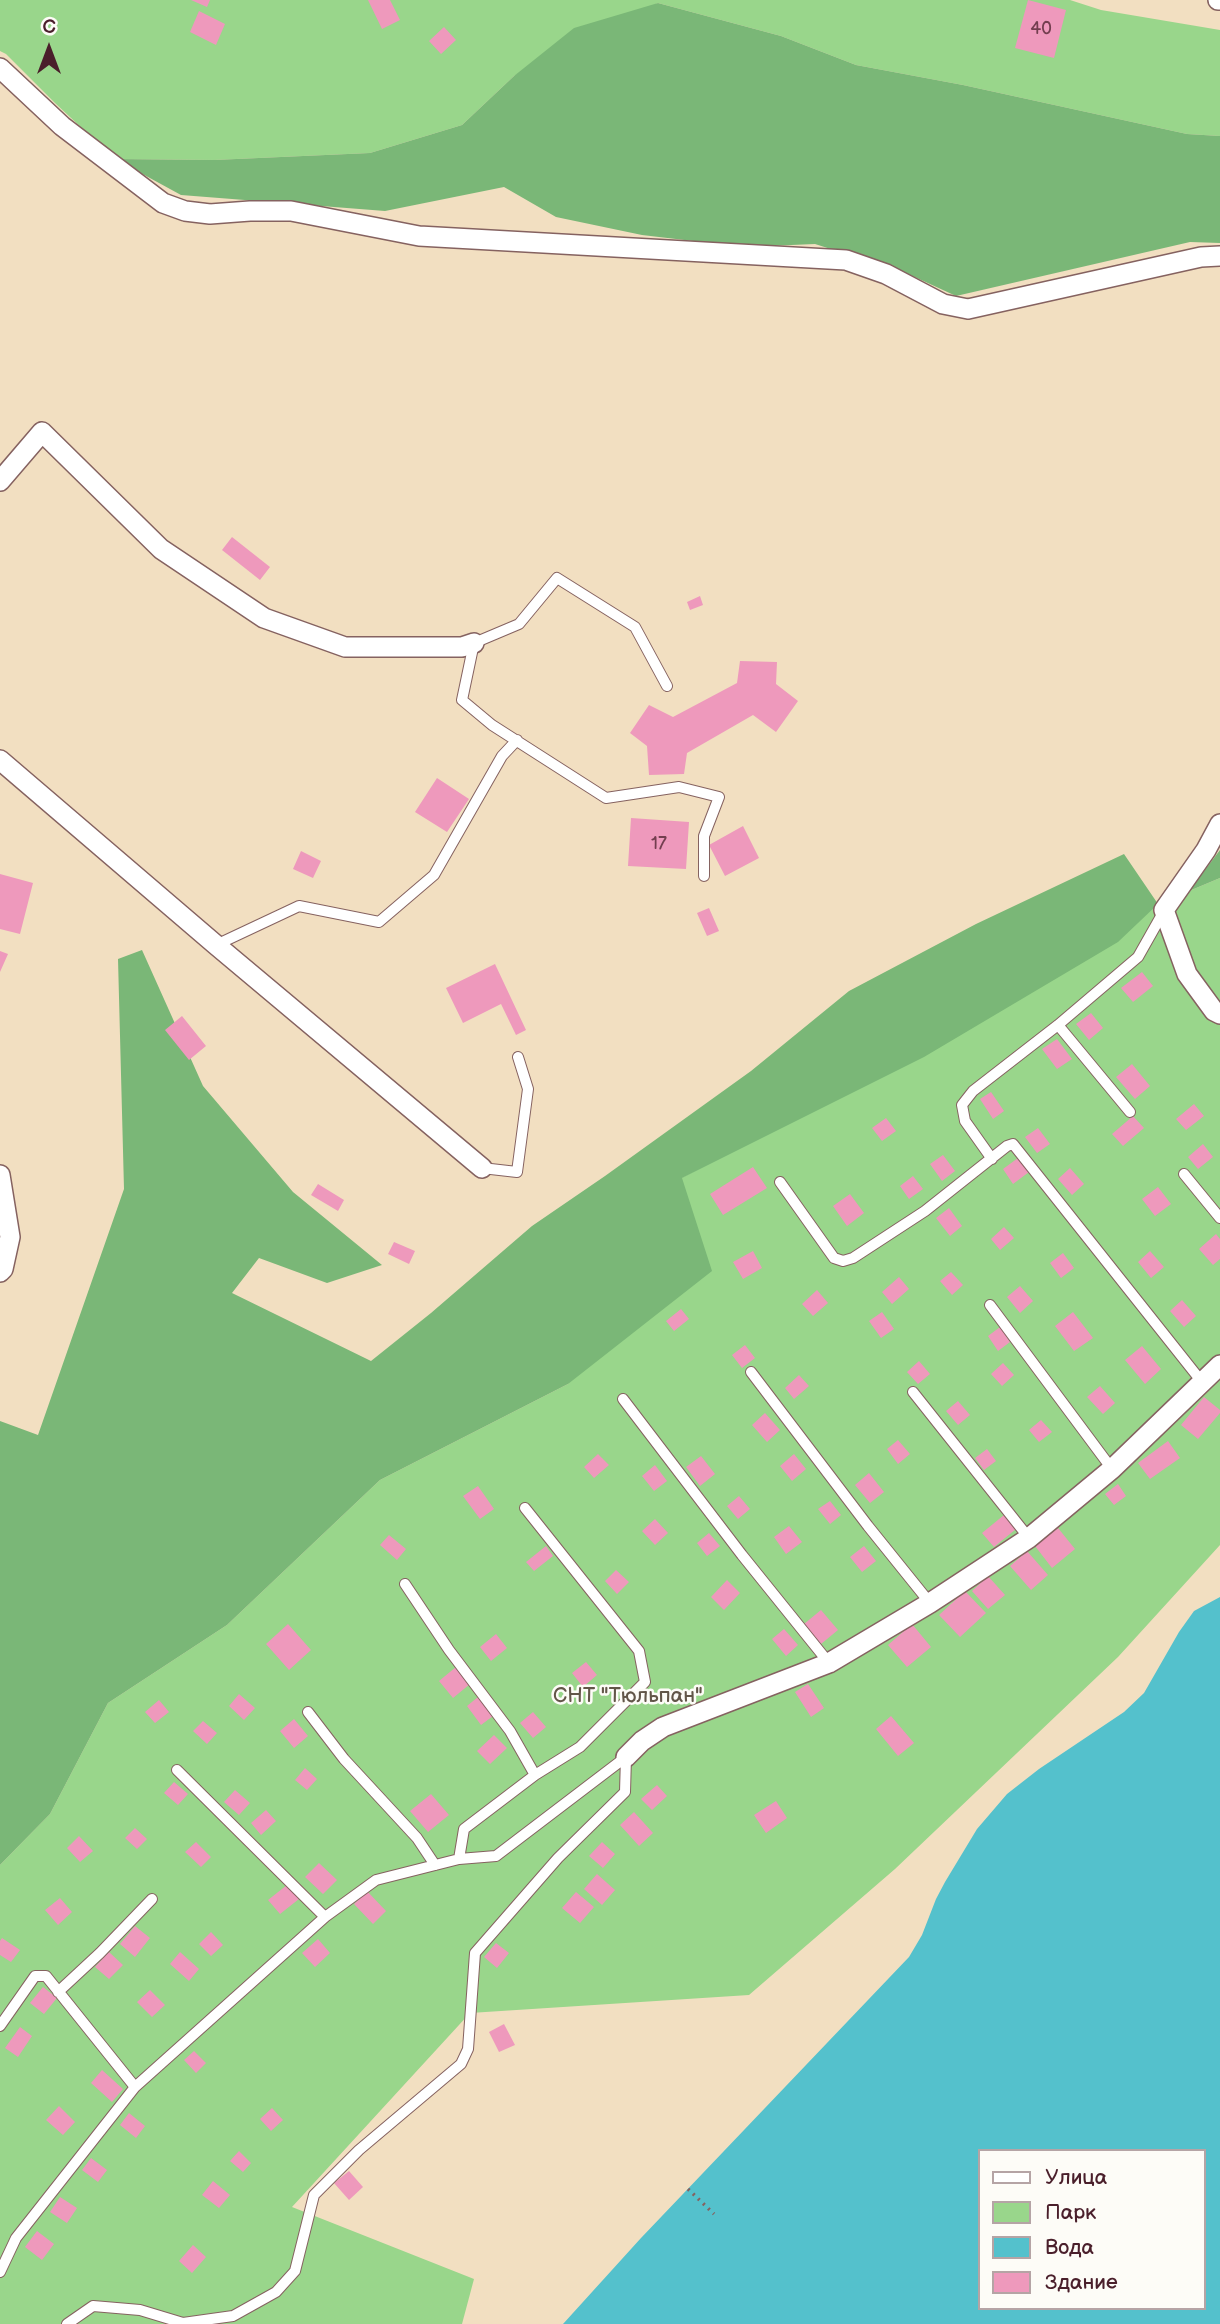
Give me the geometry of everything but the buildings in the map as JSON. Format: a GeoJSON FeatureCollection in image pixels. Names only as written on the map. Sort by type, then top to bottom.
{"type":"FeatureCollection","features":[{"type":"Feature","properties":{"kind":"street"},"geometry":{"type":"LineString","coordinates":[[0,68],[62,126],[163,202],[186,211],[210,214],[291,211],[419,236],[846,260],[886,274],[943,304],[968,309],[1202,257],[1220,257]]}},
{"type":"Feature","properties":{"kind":"street"},"geometry":{"type":"LineString","coordinates":[[0,481],[42,432],[161,549],[264,618],[345,646],[462,647],[474,643]]}},
{"type":"Feature","properties":{"kind":"street"},"geometry":{"type":"LineString","coordinates":[[0,760],[482,1168]]}},
{"type":"Feature","properties":{"kind":"street"},"geometry":{"type":"LineString","coordinates":[[1220,824],[1206,850],[1164,910],[1187,974],[1214,1011],[1220,1014]]}},
{"type":"Feature","properties":{"kind":"street"},"geometry":{"type":"LineString","coordinates":[[0,1175],[10,1237],[0,1272]]}},
{"type":"Feature","properties":{"kind":"street"},"geometry":{"type":"LineString","coordinates":[[626,1757],[642,1741],[663,1727],[829,1663],[930,1603],[1029,1538],[1112,1469],[1220,1365]]}},
{"type":"Feature","properties":{"kind":"lane"},"geometry":{"type":"LineString","coordinates":[[667,686],[635,627],[557,578],[519,624],[474,643],[462,700],[492,725],[606,799],[679,788],[719,797],[704,836],[704,876]]}},
{"type":"Feature","properties":{"kind":"lane"},"geometry":{"type":"LineString","coordinates":[[216,945],[299,906],[379,922],[434,875],[502,756],[517,740]]}},
{"type":"Feature","properties":{"kind":"lane"},"geometry":{"type":"LineString","coordinates":[[992,1159],[965,1121],[962,1105],[973,1091],[1058,1025],[1138,957],[1164,910]]}},
{"type":"Feature","properties":{"kind":"lane"},"geometry":{"type":"LineString","coordinates":[[1058,1025],[1130,1112]]}},
{"type":"Feature","properties":{"kind":"lane"},"geometry":{"type":"LineString","coordinates":[[482,1168],[517,1172],[527,1089],[518,1056]]}},
{"type":"Feature","properties":{"kind":"lane"},"geometry":{"type":"LineString","coordinates":[[780,1182],[834,1258],[843,1261],[853,1258],[925,1211],[1013,1144],[1203,1383]]}},
{"type":"Feature","properties":{"kind":"lane"},"geometry":{"type":"LineString","coordinates":[[1184,1174],[1220,1218]]}},
{"type":"Feature","properties":{"kind":"lane"},"geometry":{"type":"LineString","coordinates":[[990,1305],[1112,1469]]}},
{"type":"Feature","properties":{"kind":"lane"},"geometry":{"type":"LineString","coordinates":[[751,1372],[930,1603]]}},
{"type":"Feature","properties":{"kind":"lane"},"geometry":{"type":"LineString","coordinates":[[913,1392],[1029,1538]]}},
{"type":"Feature","properties":{"kind":"lane"},"geometry":{"type":"LineString","coordinates":[[623,1399],[742,1555],[829,1663]]}},
{"type":"Feature","properties":{"kind":"lane"},"geometry":{"type":"LineString","coordinates":[[459,1859],[464,1829],[535,1775],[580,1747],[645,1682],[639,1651],[525,1508]]}},
{"type":"Feature","properties":{"kind":"lane"},"geometry":{"type":"LineString","coordinates":[[405,1584],[449,1650],[510,1731],[535,1775]]}},
{"type":"Feature","properties":{"kind":"lane"},"geometry":{"type":"LineString","coordinates":[[308,1712],[344,1759],[417,1839],[435,1865]]}},
{"type":"Feature","properties":{"kind":"lane"},"geometry":{"type":"LineString","coordinates":[[0,2272],[16,2238],[135,2087],[326,1917],[376,1880],[459,1859],[496,1856],[626,1757]]}},
{"type":"Feature","properties":{"kind":"lane"},"geometry":{"type":"LineString","coordinates":[[67,2324],[93,2306],[140,2310],[183,2323],[233,2316],[276,2292],[295,2271],[314,2195],[359,2150],[461,2064],[468,2049],[475,1954],[558,1858],[625,1792],[626,1757]]}},
{"type":"Feature","properties":{"kind":"lane"},"geometry":{"type":"LineString","coordinates":[[177,1770],[326,1917]]}},
{"type":"Feature","properties":{"kind":"lane"},"geometry":{"type":"LineString","coordinates":[[58,1992],[100,1954],[152,1899]]}},
{"type":"Feature","properties":{"kind":"lane"},"geometry":{"type":"LineString","coordinates":[[0,2026],[35,1976],[46,1976],[135,2087]]}},
{"type":"Feature","properties":{"kind":"path"},"geometry":{"type":"LineString","coordinates":[[688,2189],[714,2214]]}},
{"type":"Feature","properties":{"kind":"green space"},"geometry":{"type":"Polygon","coordinates":[[[0,0],[1070,0],[1101,10],[1220,30],[1220,136],[1187,134],[963,85],[856,65],[781,36],[658,3],[514,76],[462,125],[370,153],[214,160],[115,159],[0,51],[0,0]]]}},
{"type":"Feature","properties":{"kind":"green space"},"geometry":{"type":"Polygon","coordinates":[[[658,3],[781,36],[856,65],[963,85],[1187,134],[1220,136],[1220,243],[1190,242],[956,296],[906,273],[815,244],[744,247],[642,235],[556,217],[504,187],[385,211],[181,195],[115,159],[214,160],[370,153],[462,125],[514,76],[574,28],[658,3]]]}},
{"type":"Feature","properties":{"kind":"green space"},"geometry":{"type":"Polygon","coordinates":[[[1220,850],[1220,878],[1189,891],[1220,850]]]}},
{"type":"Feature","properties":{"kind":"green space"},"geometry":{"type":"Polygon","coordinates":[[[1124,854],[1158,904],[1118,942],[924,1057],[682,1178],[712,1271],[568,1384],[380,1480],[227,1625],[108,1703],[50,1814],[0,1865],[0,1421],[38,1435],[124,1189],[118,959],[142,950],[203,1086],[293,1192],[382,1265],[327,1283],[259,1258],[232,1293],[371,1361],[532,1226],[751,1071],[849,991],[976,924],[1124,854]]]}},
{"type":"Feature","properties":{"kind":"green space","name":"СНТ \"Тюльпан\""},"geometry":{"type":"Polygon","coordinates":[[[1220,878],[1220,1545],[1118,1657],[895,1869],[749,1995],[470,2013],[292,2207],[474,2279],[462,2324],[0,2324],[0,1865],[50,1814],[108,1703],[227,1625],[380,1480],[568,1384],[681,1178],[765,1134],[1158,904],[1220,878]]]}},
{"type":"Feature","properties":{"kind":"water"},"geometry":{"type":"Polygon","coordinates":[[[1220,1597],[1220,2324],[563,2324],[641,2238],[909,1957],[922,1935],[945,1882],[977,1829],[1007,1794],[1039,1769],[1124,1712],[1144,1693],[1194,1611],[1220,1597]]]}}]}
